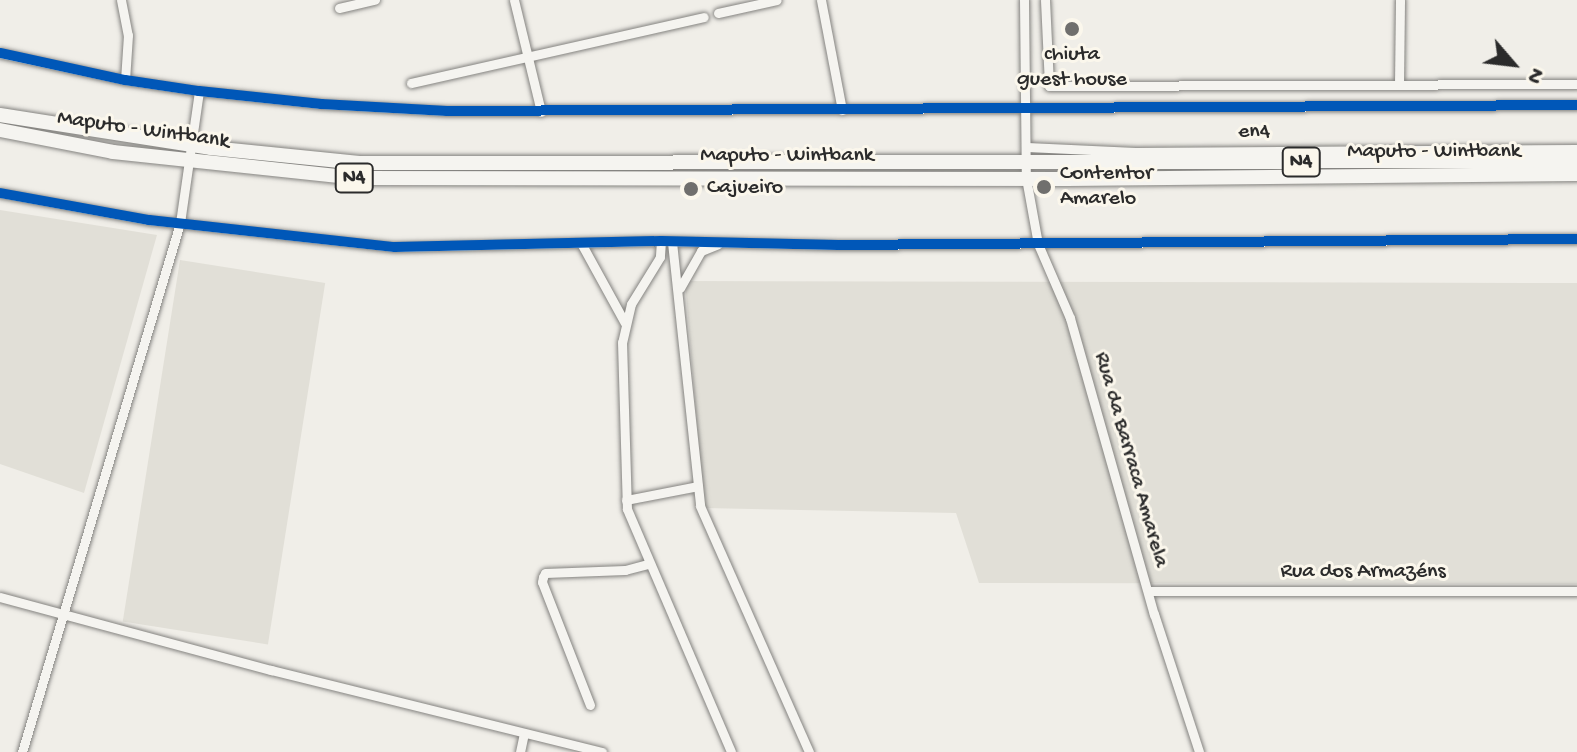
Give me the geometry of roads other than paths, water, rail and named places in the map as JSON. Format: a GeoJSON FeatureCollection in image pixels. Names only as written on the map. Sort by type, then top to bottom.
{"type":"FeatureCollection","features":[{"type":"Feature","properties":{"kind":"highway","name":"Maputo - Wintbank"},"geometry":{"type":"LineString","coordinates":[[0,115],[191,153],[384,179],[1577,161]]}},
{"type":"Feature","properties":{"kind":"highway","name":"Maputo - Wintbank"},"geometry":{"type":"LineString","coordinates":[[0,130],[88,148],[191,153]]}},
{"type":"Feature","properties":{"kind":"highway","name":"Maputo - Wintbank"},"geometry":{"type":"LineString","coordinates":[[1026,171],[1577,174]]}},
{"type":"Feature","properties":{"kind":"street"},"geometry":{"type":"LineString","coordinates":[[121,0],[128,35],[125,80]]}},
{"type":"Feature","properties":{"kind":"street"},"geometry":{"type":"LineString","coordinates":[[339,8],[375,0]]}},
{"type":"Feature","properties":{"kind":"street"},"geometry":{"type":"LineString","coordinates":[[514,0],[541,112]]}},
{"type":"Feature","properties":{"kind":"street"},"geometry":{"type":"LineString","coordinates":[[718,13],[777,0]]}},
{"type":"Feature","properties":{"kind":"street"},"geometry":{"type":"LineString","coordinates":[[821,0],[842,110]]}},
{"type":"Feature","properties":{"kind":"street","name":"Rua da Barraca Amarela"},"geometry":{"type":"LineString","coordinates":[[1024,0],[1026,171],[1038,244],[1070,318],[1199,752]]}},
{"type":"Feature","properties":{"kind":"street"},"geometry":{"type":"LineString","coordinates":[[1045,0],[1049,86],[1577,84]]}},
{"type":"Feature","properties":{"kind":"street"},"geometry":{"type":"LineString","coordinates":[[1399,84],[1400,0]]}},
{"type":"Feature","properties":{"kind":"street"},"geometry":{"type":"LineString","coordinates":[[411,83],[704,17]]}},
{"type":"Feature","properties":{"kind":"street"},"geometry":{"type":"LineString","coordinates":[[0,53],[125,80],[199,91],[337,105],[541,112],[1577,105]]}},
{"type":"Feature","properties":{"kind":"street"},"geometry":{"type":"LineString","coordinates":[[22,752],[180,223],[199,91]]}},
{"type":"Feature","properties":{"kind":"street","name":"en4"},"geometry":{"type":"LineString","coordinates":[[1027,147],[1135,152],[1577,149]]}},
{"type":"Feature","properties":{"kind":"street"},"geometry":{"type":"LineString","coordinates":[[0,193],[180,223],[395,247],[667,241],[1038,244],[1577,239]]}},
{"type":"Feature","properties":{"kind":"street"},"geometry":{"type":"LineString","coordinates":[[667,241],[679,291],[700,506],[809,752]]}},
{"type":"Feature","properties":{"kind":"street"},"geometry":{"type":"LineString","coordinates":[[667,241],[631,304],[625,323],[622,405],[626,500],[647,564],[731,752]]}},
{"type":"Feature","properties":{"kind":"street"},"geometry":{"type":"LineString","coordinates":[[679,291],[701,251],[725,242]]}},
{"type":"Feature","properties":{"kind":"street"},"geometry":{"type":"LineString","coordinates":[[581,243],[625,323]]}},
{"type":"Feature","properties":{"kind":"street"},"geometry":{"type":"LineString","coordinates":[[626,500],[698,486]]}},
{"type":"Feature","properties":{"kind":"street"},"geometry":{"type":"LineString","coordinates":[[590,705],[542,582],[543,577],[545,573],[625,570],[647,564]]}},
{"type":"Feature","properties":{"kind":"street","name":"Rua dos Armazéns"},"geometry":{"type":"LineString","coordinates":[[1149,591],[1577,591]]}},
{"type":"Feature","properties":{"kind":"street"},"geometry":{"type":"LineString","coordinates":[[0,597],[64,616],[602,752]]}},
{"type":"Feature","properties":{"kind":"street"},"geometry":{"type":"LineString","coordinates":[[520,752],[524,733]]}},
{"type":"Feature","properties":{"kind":"place","name":"chiuta guest house"},"geometry":{"type":"Point","coordinates":[1072,29]}},
{"type":"Feature","properties":{"kind":"place","name":"Contentor Amarelo"},"geometry":{"type":"Point","coordinates":[1044,187]}},
{"type":"Feature","properties":{"kind":"place","name":"Cajueiro"},"geometry":{"type":"Point","coordinates":[691,189]}}]}
